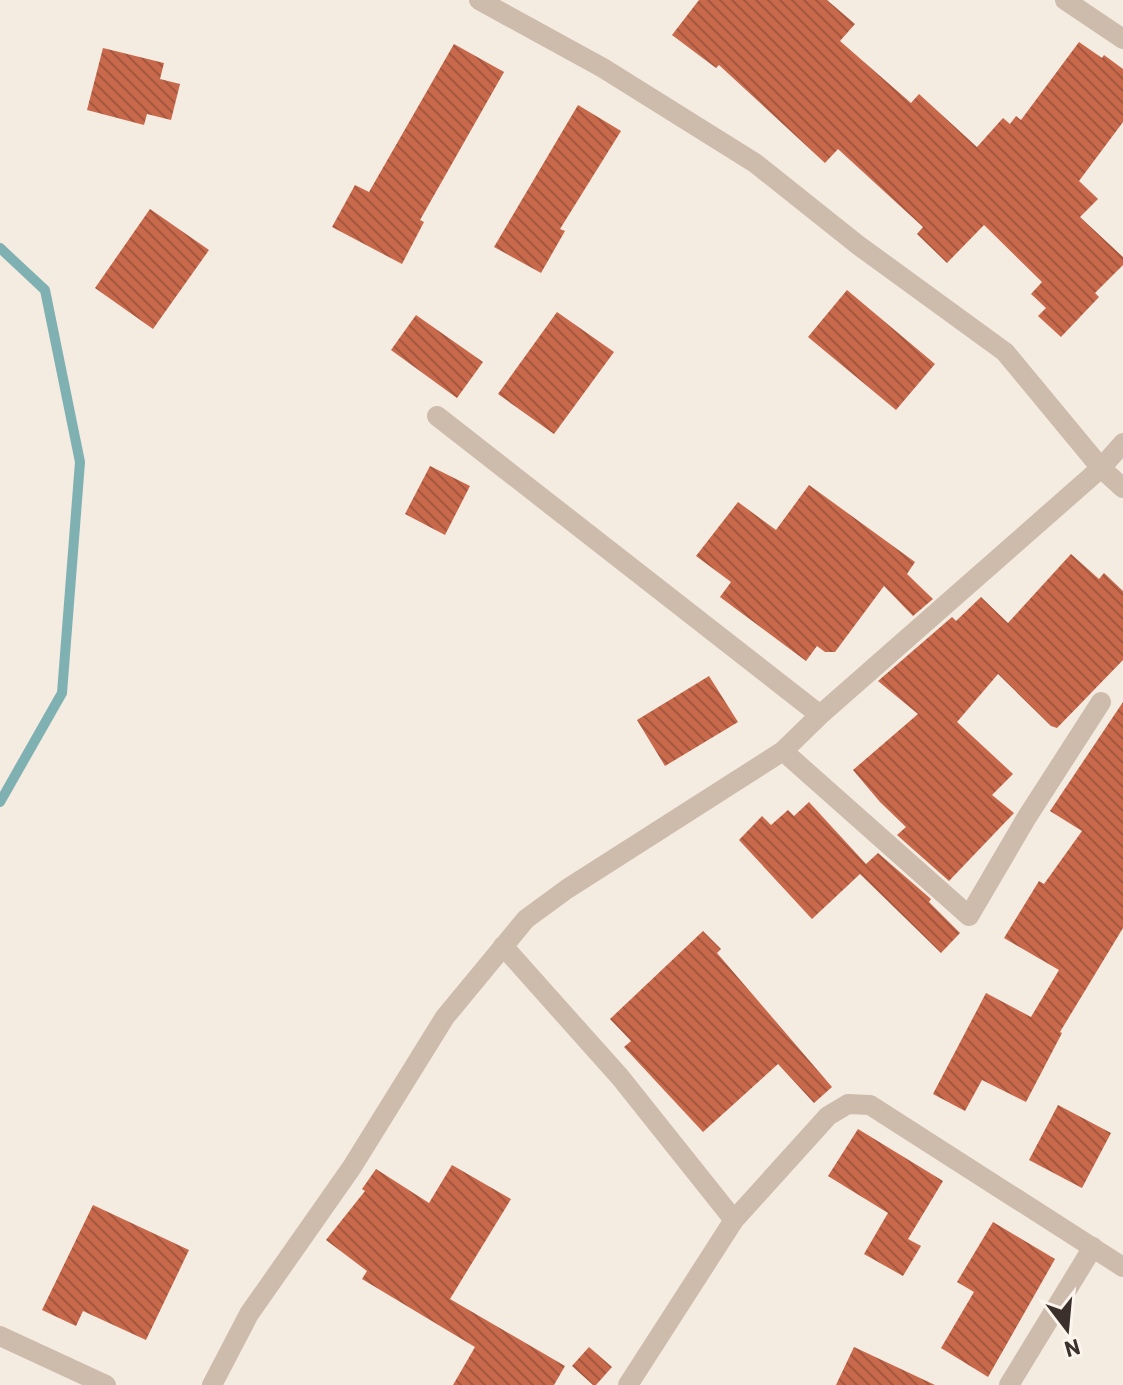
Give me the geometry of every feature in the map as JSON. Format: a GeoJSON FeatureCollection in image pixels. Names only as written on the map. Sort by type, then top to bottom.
{"type":"FeatureCollection","features":[{"type":"Feature","properties":{"kind":"street"},"geometry":{"type":"LineString","coordinates":[[479,0],[603,68],[755,163],[858,245],[1005,352],[1101,468],[1123,488]]}},
{"type":"Feature","properties":{"kind":"street"},"geometry":{"type":"LineString","coordinates":[[1065,0],[1123,39]]}},
{"type":"Feature","properties":{"kind":"street"},"geometry":{"type":"LineString","coordinates":[[437,416],[820,715]]}},
{"type":"Feature","properties":{"kind":"street"},"geometry":{"type":"LineString","coordinates":[[212,1385],[249,1314],[380,1125],[445,1017],[526,919],[567,889],[783,751],[1101,468],[1123,443]]}},
{"type":"Feature","properties":{"kind":"street"},"geometry":{"type":"LineString","coordinates":[[783,751],[969,916],[1027,817],[1101,702]]}},
{"type":"Feature","properties":{"kind":"street"},"geometry":{"type":"LineString","coordinates":[[503,946],[620,1077],[734,1220]]}},
{"type":"Feature","properties":{"kind":"street"},"geometry":{"type":"LineString","coordinates":[[628,1385],[734,1220],[828,1116],[848,1104],[870,1105],[1123,1267]]}},
{"type":"Feature","properties":{"kind":"street"},"geometry":{"type":"LineString","coordinates":[[1009,1385],[1093,1247]]}},
{"type":"Feature","properties":{"kind":"street"},"geometry":{"type":"LineString","coordinates":[[0,1336],[106,1385]]}},
{"type":"Feature","properties":{"kind":"building"},"geometry":{"type":"Polygon","coordinates":[[[699,0],[827,0],[855,24],[840,41],[911,103],[919,94],[977,147],[1003,118],[1010,124],[1016,116],[1021,120],[1079,42],[1102,58],[1104,55],[1123,69],[1123,122],[1079,181],[1098,199],[1080,217],[1123,257],[1123,265],[1095,293],[1099,297],[1061,337],[1038,316],[1046,308],[1031,294],[1042,282],[984,225],[947,263],[917,234],[923,227],[838,149],[825,163],[719,65],[716,68],[672,35],[699,0]]]}},
{"type":"Feature","properties":{"kind":"building"},"geometry":{"type":"Polygon","coordinates":[[[454,44],[504,72],[420,220],[424,222],[402,264],[332,227],[355,185],[369,192],[454,44]]]}},
{"type":"Feature","properties":{"kind":"building"},"geometry":{"type":"Polygon","coordinates":[[[103,48],[164,63],[160,79],[180,84],[171,120],[147,114],[144,125],[87,110],[103,48]]]}},
{"type":"Feature","properties":{"kind":"building"},"geometry":{"type":"Polygon","coordinates":[[[578,105],[621,131],[560,229],[565,231],[541,273],[494,247],[578,105]]]}},
{"type":"Feature","properties":{"kind":"building"},"geometry":{"type":"Polygon","coordinates":[[[150,209],[209,250],[153,329],[95,288],[150,209]]]}},
{"type":"Feature","properties":{"kind":"building"},"geometry":{"type":"Polygon","coordinates":[[[847,290],[935,364],[896,410],[808,337],[847,290]]]}},
{"type":"Feature","properties":{"kind":"building"},"geometry":{"type":"Polygon","coordinates":[[[557,312],[614,352],[554,434],[498,394],[557,312]]]}},
{"type":"Feature","properties":{"kind":"building"},"geometry":{"type":"Polygon","coordinates":[[[416,315],[483,362],[457,398],[391,350],[416,315]]]}},
{"type":"Feature","properties":{"kind":"building"},"geometry":{"type":"Polygon","coordinates":[[[430,466],[470,486],[445,535],[405,514],[430,466]]]}},
{"type":"Feature","properties":{"kind":"building"},"geometry":{"type":"Polygon","coordinates":[[[809,485],[915,562],[907,574],[933,599],[913,616],[884,586],[835,652],[825,652],[817,646],[806,661],[720,597],[731,582],[696,556],[738,502],[776,530],[809,485]]]}},
{"type":"Feature","properties":{"kind":"building"},"geometry":{"type":"Polygon","coordinates":[[[1071,554],[1099,579],[1104,573],[1123,591],[1123,660],[1057,728],[1051,726],[998,674],[957,722],[1013,774],[992,795],[1014,813],[949,881],[897,835],[906,827],[853,770],[918,714],[878,681],[952,617],[956,621],[981,597],[1008,623],[1071,554]]]}},
{"type":"Feature","properties":{"kind":"building"},"geometry":{"type":"Polygon","coordinates":[[[709,676],[738,722],[665,766],[637,720],[709,676]]]}},
{"type":"Feature","properties":{"kind":"building"},"geometry":{"type":"Polygon","coordinates":[[[1123,702],[1123,928],[1060,1032],[1026,1102],[982,1080],[965,1111],[933,1094],[986,993],[1031,1017],[1059,970],[1004,938],[1039,881],[1044,884],[1082,831],[1050,811],[1123,702]]]}},
{"type":"Feature","properties":{"kind":"building"},"geometry":{"type":"Polygon","coordinates":[[[809,802],[866,864],[878,853],[931,899],[929,902],[960,933],[941,953],[860,874],[812,919],[739,840],[762,816],[771,825],[788,810],[794,816],[809,802]]]}},
{"type":"Feature","properties":{"kind":"building"},"geometry":{"type":"Polygon","coordinates":[[[703,931],[721,949],[717,953],[832,1087],[814,1103],[778,1064],[703,1132],[624,1047],[631,1041],[610,1019],[703,931]]]}},
{"type":"Feature","properties":{"kind":"building"},"geometry":{"type":"Polygon","coordinates":[[[1058,1105],[1111,1133],[1082,1188],[1029,1160],[1058,1105]]]}},
{"type":"Feature","properties":{"kind":"building"},"geometry":{"type":"Polygon","coordinates":[[[858,1129],[943,1181],[908,1239],[921,1246],[903,1276],[864,1254],[888,1213],[828,1176],[858,1129]]]}},
{"type":"Feature","properties":{"kind":"building"},"geometry":{"type":"Polygon","coordinates":[[[452,1165],[511,1199],[450,1299],[565,1366],[554,1385],[453,1385],[475,1347],[362,1279],[367,1271],[326,1240],[365,1191],[362,1189],[376,1169],[429,1203],[452,1165]]]}},
{"type":"Feature","properties":{"kind":"building"},"geometry":{"type":"Polygon","coordinates":[[[93,1205],[189,1250],[146,1340],[83,1311],[76,1326],[42,1310],[93,1205]]]}},
{"type":"Feature","properties":{"kind":"building"},"geometry":{"type":"Polygon","coordinates":[[[993,1222],[1055,1259],[988,1377],[941,1348],[974,1292],[957,1282],[993,1222]]]}},
{"type":"Feature","properties":{"kind":"building"},"geometry":{"type":"Polygon","coordinates":[[[589,1347],[612,1367],[596,1385],[572,1366],[589,1347]]]}},
{"type":"Feature","properties":{"kind":"building"},"geometry":{"type":"Polygon","coordinates":[[[854,1347],[935,1385],[836,1385],[854,1347]]]}},
{"type":"Feature","properties":{"kind":"waterway"},"geometry":{"type":"LineString","coordinates":[[0,248],[45,290],[80,462],[62,693],[0,802]]}}]}
